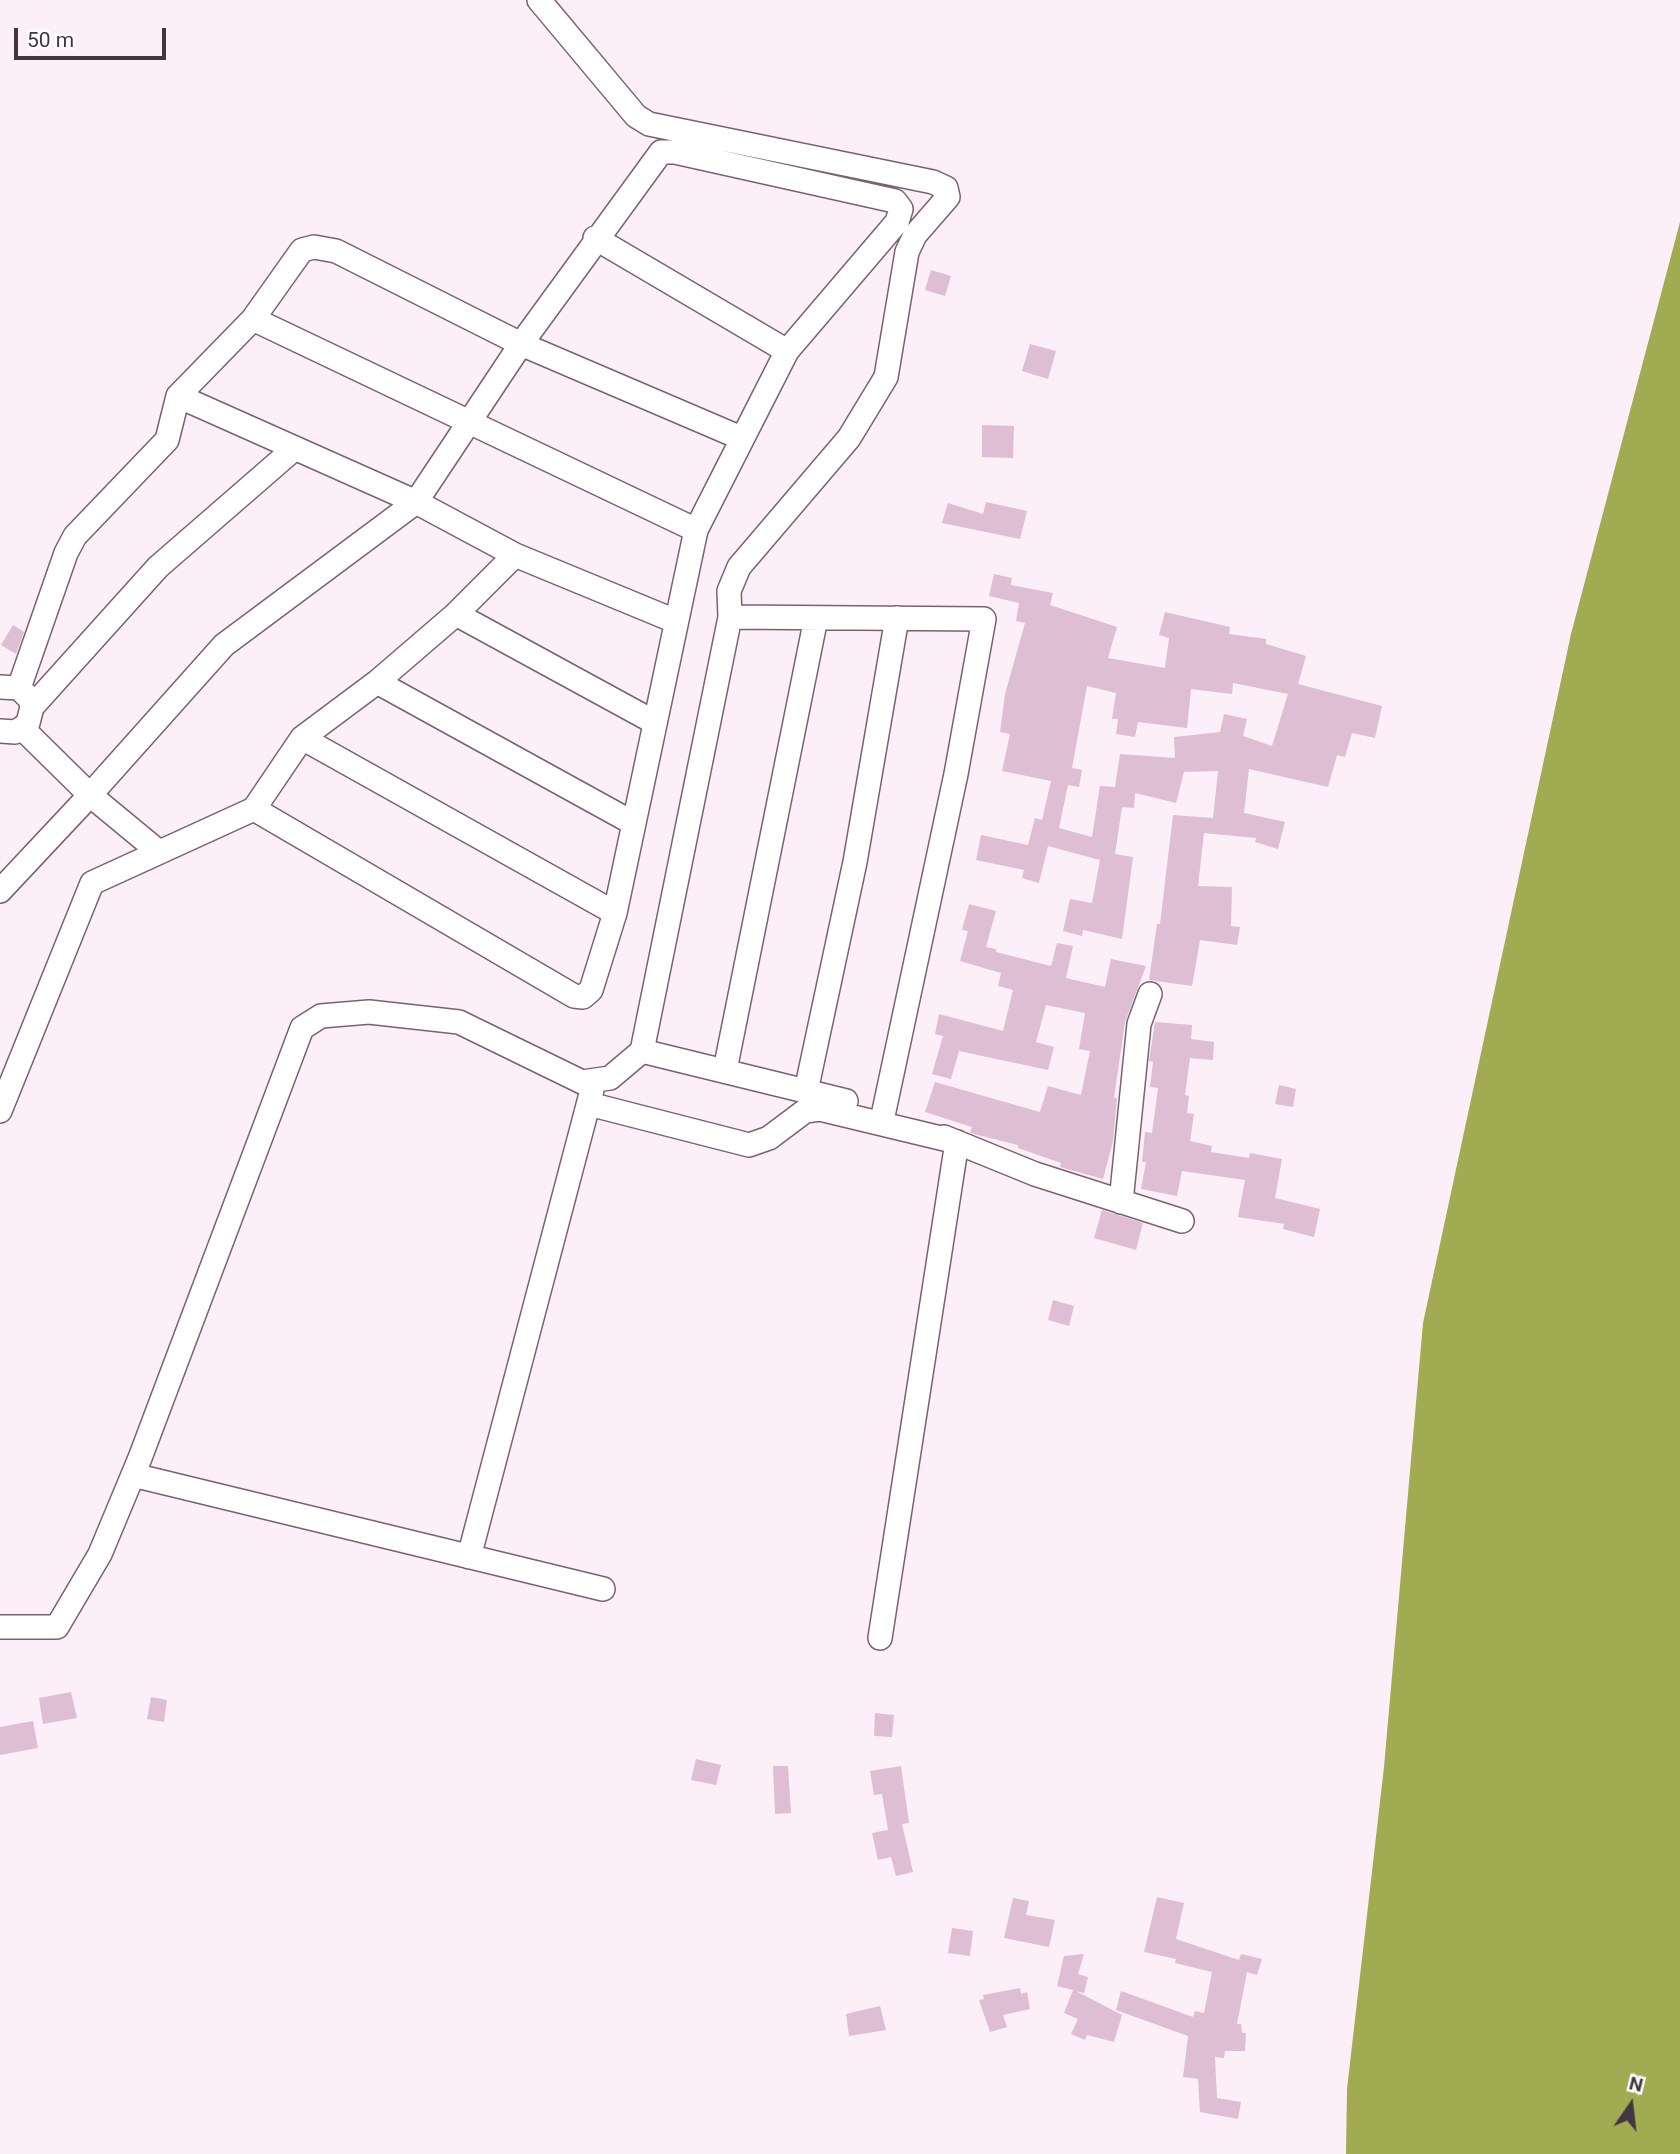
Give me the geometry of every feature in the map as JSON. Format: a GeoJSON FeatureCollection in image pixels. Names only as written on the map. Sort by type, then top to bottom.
{"type":"FeatureCollection","features":[{"type":"Feature","properties":{"kind":"street"},"geometry":{"type":"LineString","coordinates":[[0,1627],[57,1627],[100,1554],[133,1475],[302,1028],[321,1016],[369,1012],[459,1022],[582,1082],[610,1078],[642,1051],[730,617],[729,590],[738,567],[849,438],[886,377],[907,252],[915,235],[948,197],[946,188],[933,182],[649,124],[636,116],[539,0]]}},
{"type":"Feature","properties":{"kind":"street"},"geometry":{"type":"LineString","coordinates":[[0,891],[224,645],[416,502],[521,344],[661,152],[675,152],[895,201],[901,209],[897,222],[787,351],[696,530],[615,913],[591,990],[583,997],[574,996],[254,809]]}},
{"type":"Feature","properties":{"kind":"street"},"geometry":{"type":"LineString","coordinates":[[596,238],[787,351]]}},
{"type":"Feature","properties":{"kind":"street"},"geometry":{"type":"LineString","coordinates":[[32,707],[25,693],[9,688],[75,536],[167,440],[178,396],[253,319],[302,250],[314,247],[337,251],[521,344],[741,438]]}},
{"type":"Feature","properties":{"kind":"street"},"geometry":{"type":"LineString","coordinates":[[253,319],[696,530]]}},
{"type":"Feature","properties":{"kind":"street"},"geometry":{"type":"LineString","coordinates":[[178,396],[416,502],[515,555],[675,621]]}},
{"type":"Feature","properties":{"kind":"street"},"geometry":{"type":"LineString","coordinates":[[11,729],[28,723],[32,707],[158,567],[296,448]]}},
{"type":"Feature","properties":{"kind":"street"},"geometry":{"type":"LineString","coordinates":[[0,1111],[7,1069],[92,883],[254,809],[302,738],[377,682],[456,614],[515,555]]}},
{"type":"Feature","properties":{"kind":"street"},"geometry":{"type":"LineString","coordinates":[[456,614],[654,722]]}},
{"type":"Feature","properties":{"kind":"street"},"geometry":{"type":"LineString","coordinates":[[730,617],[984,619],[957,774],[884,1111]]}},
{"type":"Feature","properties":{"kind":"street"},"geometry":{"type":"LineString","coordinates":[[725,1070],[816,618]]}},
{"type":"Feature","properties":{"kind":"street"},"geometry":{"type":"LineString","coordinates":[[806,1091],[855,862],[897,618]]}},
{"type":"Feature","properties":{"kind":"street"},"geometry":{"type":"LineString","coordinates":[[377,682],[633,823]]}},
{"type":"Feature","properties":{"kind":"street"},"geometry":{"type":"LineString","coordinates":[[11,729],[159,852]]}},
{"type":"Feature","properties":{"kind":"street"},"geometry":{"type":"LineString","coordinates":[[302,738],[615,913]]}},
{"type":"Feature","properties":{"kind":"street"},"geometry":{"type":"LineString","coordinates":[[1121,1202],[1139,1024],[1150,994]]}},
{"type":"Feature","properties":{"kind":"street"},"geometry":{"type":"LineString","coordinates":[[642,1051],[884,1111],[1035,1174],[1182,1221]]}},
{"type":"Feature","properties":{"kind":"street"},"geometry":{"type":"LineString","coordinates":[[469,1556],[595,1080]]}},
{"type":"Feature","properties":{"kind":"street"},"geometry":{"type":"LineString","coordinates":[[589,1104],[749,1145],[769,1138],[805,1111],[820,1110],[957,1142]]}},
{"type":"Feature","properties":{"kind":"street"},"geometry":{"type":"LineString","coordinates":[[880,1639],[957,1142]]}},
{"type":"Feature","properties":{"kind":"street"},"geometry":{"type":"LineString","coordinates":[[133,1475],[603,1589]]}},
{"type":"Feature","properties":{"kind":"shaded area"},"geometry":{"type":"Polygon","coordinates":[[[1680,222],[1680,2154],[1346,2154],[1347,2089],[1384,1767],[1423,1323],[1571,634],[1680,222]]]}},
{"type":"Feature","properties":{"kind":"building"},"geometry":{"type":"Polygon","coordinates":[[[931,270],[951,276],[945,296],[925,290],[931,270]]]}},
{"type":"Feature","properties":{"kind":"building"},"geometry":{"type":"Polygon","coordinates":[[[1030,344],[1056,351],[1048,379],[1022,371],[1030,344]]]}},
{"type":"Feature","properties":{"kind":"building"},"geometry":{"type":"Polygon","coordinates":[[[982,425],[1014,426],[1013,458],[982,457],[982,425]]]}},
{"type":"Feature","properties":{"kind":"building"},"geometry":{"type":"Polygon","coordinates":[[[986,502],[1027,511],[1020,539],[942,523],[948,503],[983,514],[986,502]]]}},
{"type":"Feature","properties":{"kind":"building"},"geometry":{"type":"Polygon","coordinates":[[[994,574],[1012,578],[1011,585],[1053,593],[1050,605],[1117,627],[1108,658],[1165,668],[1169,638],[1159,635],[1165,612],[1230,627],[1229,634],[1266,639],[1266,644],[1306,656],[1298,684],[1382,706],[1375,738],[1352,733],[1345,757],[1337,755],[1328,787],[1249,769],[1244,813],[1285,822],[1278,849],[1255,842],[1256,838],[1204,833],[1198,886],[1232,887],[1231,926],[1240,927],[1237,945],[1200,940],[1192,986],[1149,980],[1157,924],[1160,924],[1173,815],[1213,818],[1218,771],[1184,772],[1176,803],[1135,793],[1134,808],[1122,807],[1115,854],[1133,857],[1122,939],[1083,930],[1082,936],[1063,931],[1070,899],[1092,903],[1100,860],[1048,846],[1039,883],[1022,878],[1024,870],[976,860],[981,835],[1028,845],[1035,818],[1042,820],[1051,781],[1002,771],[1010,734],[1000,732],[1005,694],[1025,623],[1016,621],[1019,603],[989,596],[994,574]],[[1233,683],[1232,694],[1191,689],[1187,728],[1138,722],[1135,737],[1116,734],[1118,719],[1112,719],[1116,693],[1087,686],[1072,768],[1082,770],[1079,787],[1068,785],[1059,828],[1092,837],[1100,786],[1115,787],[1120,754],[1175,758],[1174,737],[1220,732],[1224,714],[1247,719],[1243,736],[1272,746],[1288,694],[1233,683]]]}},
{"type":"Feature","properties":{"kind":"building"},"geometry":{"type":"Polygon","coordinates":[[[13,625],[24,632],[16,654],[1,645],[13,625]]]}},
{"type":"Feature","properties":{"kind":"building"},"geometry":{"type":"Polygon","coordinates":[[[969,904],[996,911],[986,947],[996,949],[996,952],[1051,966],[1057,943],[1073,946],[1066,978],[1105,987],[1111,959],[1146,966],[1125,1022],[1114,1098],[1117,1098],[1113,1141],[1103,1179],[1060,1167],[1061,1163],[1018,1148],[1018,1145],[970,1133],[972,1127],[925,1112],[935,1082],[1040,1112],[1048,1086],[1081,1095],[1090,1051],[1079,1049],[1085,1013],[1046,1005],[1036,1042],[1054,1047],[1048,1070],[959,1051],[951,1079],[932,1074],[943,1036],[935,1034],[939,1014],[1003,1031],[1013,990],[998,986],[1001,973],[960,961],[968,931],[962,930],[969,904]]]}},
{"type":"Feature","properties":{"kind":"building"},"geometry":{"type":"Polygon","coordinates":[[[1155,1022],[1192,1025],[1191,1039],[1214,1042],[1213,1060],[1190,1058],[1185,1095],[1189,1096],[1187,1113],[1194,1114],[1190,1141],[1212,1146],[1211,1152],[1249,1158],[1250,1153],[1282,1159],[1275,1198],[1320,1209],[1314,1237],[1283,1229],[1284,1224],[1238,1217],[1245,1180],[1182,1171],[1177,1196],[1141,1189],[1146,1162],[1142,1162],[1145,1132],[1152,1133],[1158,1088],[1150,1087],[1153,1062],[1149,1061],[1155,1022]]]}},
{"type":"Feature","properties":{"kind":"building"},"geometry":{"type":"Polygon","coordinates":[[[1279,1085],[1296,1089],[1293,1107],[1275,1104],[1279,1085]]]}},
{"type":"Feature","properties":{"kind":"building"},"geometry":{"type":"Polygon","coordinates":[[[1102,1210],[1143,1223],[1136,1250],[1094,1238],[1102,1210]]]}},
{"type":"Feature","properties":{"kind":"building"},"geometry":{"type":"Polygon","coordinates":[[[1053,1300],[1074,1306],[1069,1326],[1048,1320],[1053,1300]]]}},
{"type":"Feature","properties":{"kind":"building"},"geometry":{"type":"Polygon","coordinates":[[[71,1692],[77,1718],[43,1724],[39,1698],[71,1692]]]}},
{"type":"Feature","properties":{"kind":"building"},"geometry":{"type":"Polygon","coordinates":[[[151,1697],[167,1700],[164,1722],[147,1719],[151,1697]]]}},
{"type":"Feature","properties":{"kind":"building"},"geometry":{"type":"Polygon","coordinates":[[[875,1713],[894,1715],[892,1737],[874,1736],[875,1713]]]}},
{"type":"Feature","properties":{"kind":"building"},"geometry":{"type":"Polygon","coordinates":[[[33,1721],[38,1748],[0,1755],[0,1727],[33,1721]]]}},
{"type":"Feature","properties":{"kind":"building"},"geometry":{"type":"Polygon","coordinates":[[[696,1759],[721,1765],[716,1785],[691,1780],[696,1759]]]}},
{"type":"Feature","properties":{"kind":"building"},"geometry":{"type":"Polygon","coordinates":[[[773,1766],[788,1766],[791,1813],[775,1814],[773,1766]]]}},
{"type":"Feature","properties":{"kind":"building"},"geometry":{"type":"Polygon","coordinates":[[[901,1766],[909,1823],[902,1824],[913,1872],[896,1876],[891,1857],[878,1860],[872,1833],[888,1830],[882,1794],[874,1795],[870,1771],[901,1766]]]}},
{"type":"Feature","properties":{"kind":"building"},"geometry":{"type":"Polygon","coordinates":[[[1157,1897],[1184,1903],[1176,1939],[1239,1960],[1241,1954],[1262,1959],[1257,1975],[1247,1972],[1237,2024],[1241,2024],[1242,2033],[1246,2033],[1245,2051],[1225,2051],[1224,2058],[1215,2057],[1217,2098],[1241,2102],[1238,2119],[1200,2112],[1198,2079],[1183,2077],[1188,2036],[1116,2010],[1121,1991],[1193,2017],[1195,2011],[1204,2013],[1212,1972],[1175,1963],[1176,1959],[1144,1952],[1157,1897]]]}},
{"type":"Feature","properties":{"kind":"building"},"geometry":{"type":"Polygon","coordinates":[[[1013,1898],[1029,1901],[1026,1915],[1055,1920],[1049,1947],[1004,1938],[1013,1898]]]}},
{"type":"Feature","properties":{"kind":"building"},"geometry":{"type":"Polygon","coordinates":[[[952,1928],[973,1931],[970,1956],[948,1953],[952,1928]]]}},
{"type":"Feature","properties":{"kind":"building"},"geometry":{"type":"Polygon","coordinates":[[[1084,1954],[1078,1974],[1088,1977],[1084,1993],[1076,1991],[1122,2015],[1114,2042],[1087,2035],[1085,2040],[1071,2034],[1078,2019],[1064,2013],[1073,1990],[1057,1986],[1064,1956],[1084,1954]]]}},
{"type":"Feature","properties":{"kind":"building"},"geometry":{"type":"Polygon","coordinates":[[[1020,1988],[1021,1994],[1027,1992],[1030,2009],[1003,2015],[1007,2027],[990,2032],[979,2000],[984,1999],[983,1995],[1020,1988]]]}},
{"type":"Feature","properties":{"kind":"building"},"geometry":{"type":"Polygon","coordinates":[[[880,2006],[886,2030],[849,2036],[846,2014],[880,2006]]]}}]}
